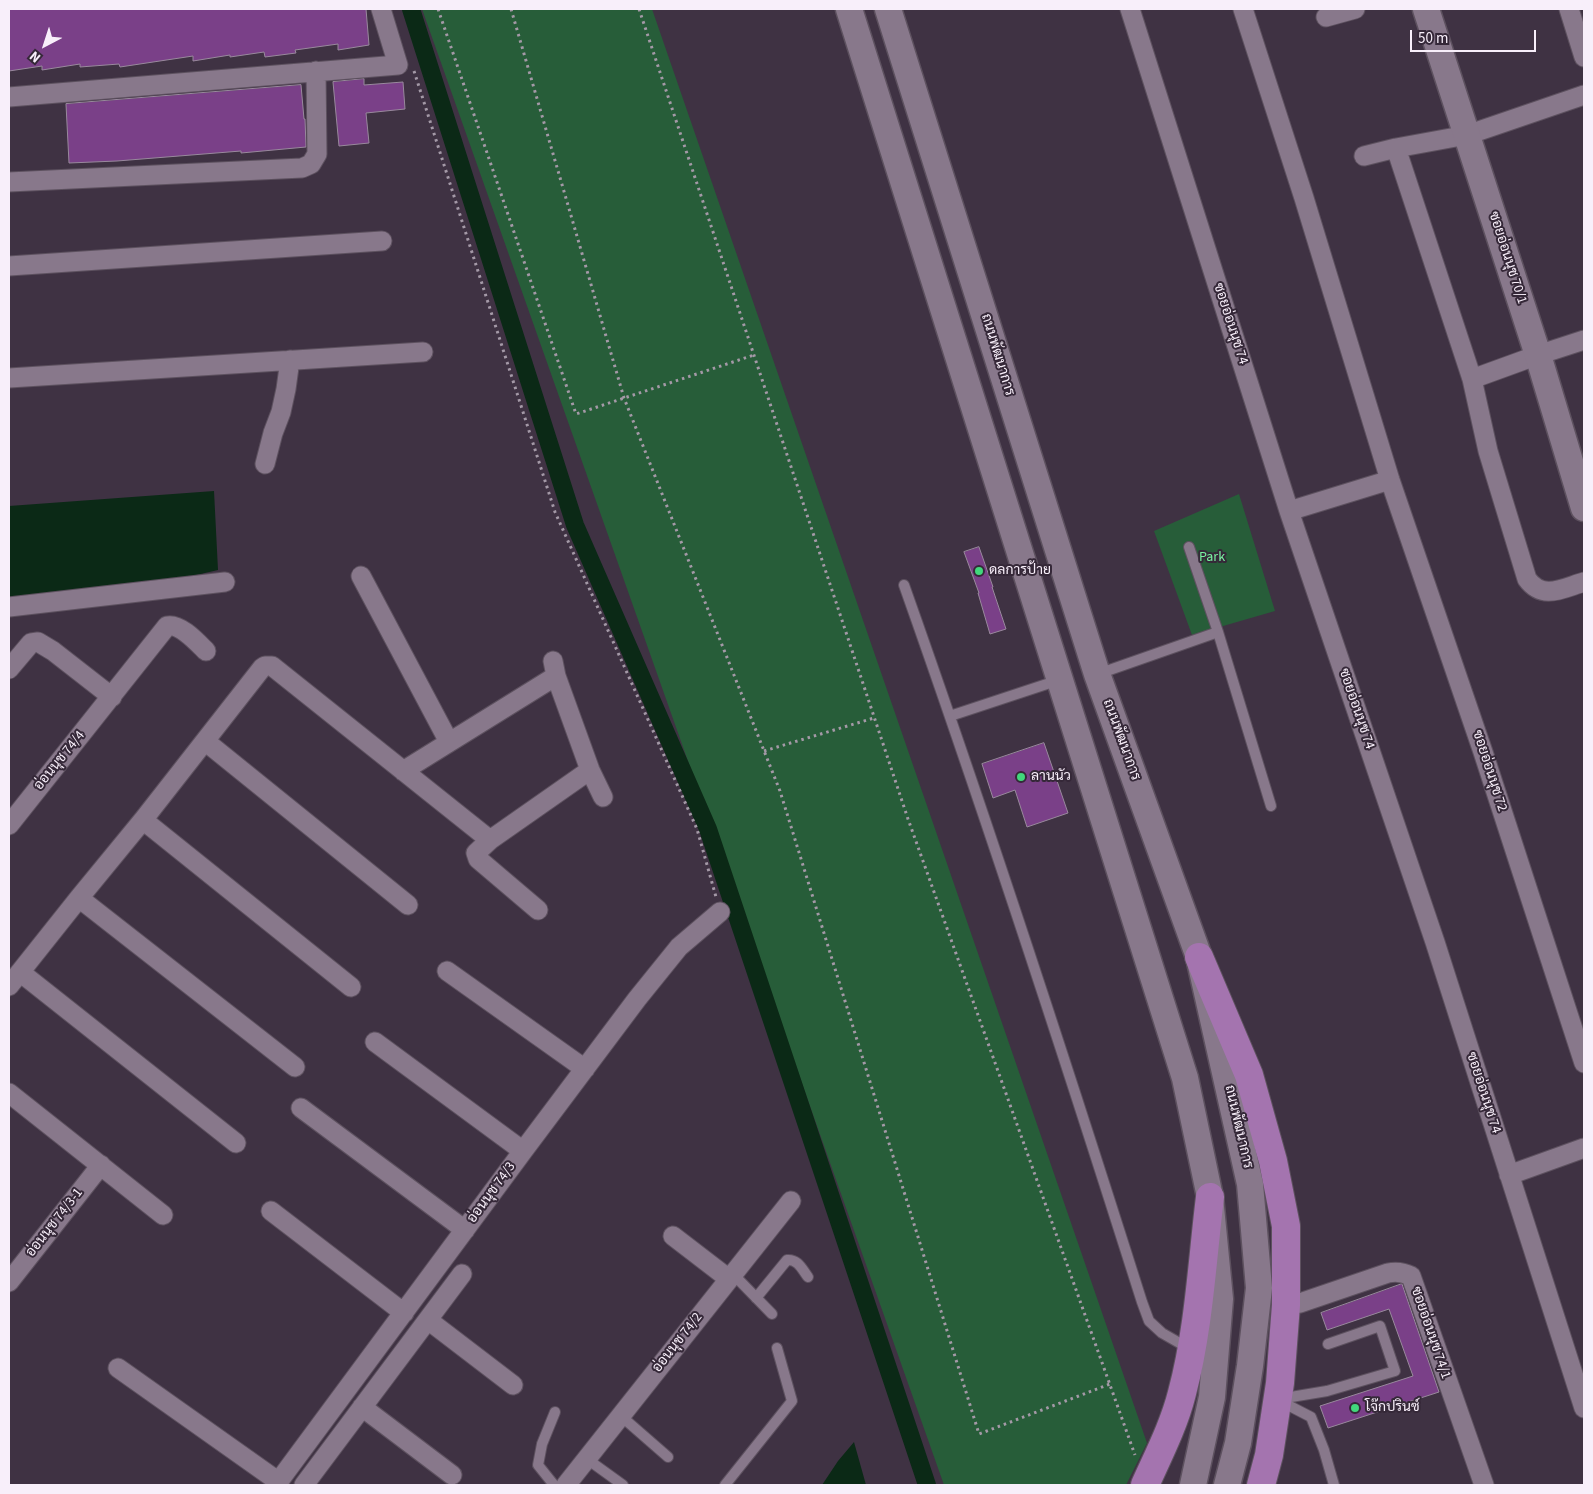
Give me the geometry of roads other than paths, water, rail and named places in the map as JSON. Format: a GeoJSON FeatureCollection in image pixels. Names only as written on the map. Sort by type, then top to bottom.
{"type":"FeatureCollection","features":[{"type":"Feature","properties":{"kind":"main road"},"geometry":{"type":"LineString","coordinates":[[849,9],[1185,1078],[1210,1197],[1220,1299],[1212,1397],[1193,1485]]}},
{"type":"Feature","properties":{"kind":"main road","name":"ถนนพัฒนาการ"},"geometry":{"type":"LineString","coordinates":[[888,9],[1097,674],[1199,957],[1250,1184],[1259,1288],[1250,1366],[1238,1443],[1227,1485]]}},
{"type":"Feature","properties":{"kind":"main road","name":"ซอยอ่อนนุช 70/1"},"geometry":{"type":"LineString","coordinates":[[1426,9],[1538,355],[1584,508]]}},
{"type":"Feature","properties":{"kind":"main road"},"geometry":{"type":"LineString","coordinates":[[1199,957],[1249,1075],[1273,1161],[1286,1226],[1286,1305],[1278,1400],[1269,1455],[1261,1485]]}},
{"type":"Feature","properties":{"kind":"main road"},"geometry":{"type":"LineString","coordinates":[[1141,1474],[1161,1450],[1182,1395],[1191,1350],[1210,1197]]}},
{"type":"Feature","properties":{"kind":"street"},"geometry":{"type":"LineString","coordinates":[[9,97],[398,65],[382,9]]}},
{"type":"Feature","properties":{"kind":"street","name":"ซอยอ่อนนุช 74"},"geometry":{"type":"LineString","coordinates":[[1130,9],[1289,511],[1434,942],[1584,1408]]}},
{"type":"Feature","properties":{"kind":"street","name":"ซอยอ่อนนุช 72"},"geometry":{"type":"LineString","coordinates":[[1243,9],[1304,198],[1390,480],[1480,743],[1584,1061]]}},
{"type":"Feature","properties":{"kind":"street"},"geometry":{"type":"LineString","coordinates":[[1326,17],[1355,9]]}},
{"type":"Feature","properties":{"kind":"street"},"geometry":{"type":"LineString","coordinates":[[1569,9],[1584,57]]}},
{"type":"Feature","properties":{"kind":"street"},"geometry":{"type":"LineString","coordinates":[[9,182],[302,168],[311,164],[317,154],[316,71]]}},
{"type":"Feature","properties":{"kind":"street"},"geometry":{"type":"LineString","coordinates":[[1364,156],[1467,135],[1584,95]]}},
{"type":"Feature","properties":{"kind":"street"},"geometry":{"type":"LineString","coordinates":[[1396,148],[1472,379],[1488,451],[1527,579],[1539,591],[1548,592],[1584,582]]}},
{"type":"Feature","properties":{"kind":"street"},"geometry":{"type":"LineString","coordinates":[[9,266],[382,241]]}},
{"type":"Feature","properties":{"kind":"street"},"geometry":{"type":"LineString","coordinates":[[1472,379],[1584,340]]}},
{"type":"Feature","properties":{"kind":"street"},"geometry":{"type":"LineString","coordinates":[[9,378],[424,352]]}},
{"type":"Feature","properties":{"kind":"street"},"geometry":{"type":"LineString","coordinates":[[265,464],[273,432],[281,412],[290,360]]}},
{"type":"Feature","properties":{"kind":"street"},"geometry":{"type":"LineString","coordinates":[[1289,511],[1390,480]]}},
{"type":"Feature","properties":{"kind":"street"},"geometry":{"type":"LineString","coordinates":[[361,576],[449,742]]}},
{"type":"Feature","properties":{"kind":"street"},"geometry":{"type":"LineString","coordinates":[[9,607],[225,582]]}},
{"type":"Feature","properties":{"kind":"street","name":"อ่อนนุช 74/4"},"geometry":{"type":"LineString","coordinates":[[9,825],[167,626],[177,626],[206,651]]}},
{"type":"Feature","properties":{"kind":"street"},"geometry":{"type":"LineString","coordinates":[[9,669],[30,643],[38,642],[53,651],[112,697]]}},
{"type":"Feature","properties":{"kind":"street"},"geometry":{"type":"LineString","coordinates":[[9,986],[144,820],[262,668],[268,665],[272,666],[490,840]]}},
{"type":"Feature","properties":{"kind":"street"},"geometry":{"type":"LineString","coordinates":[[403,771],[449,742],[554,669],[590,770],[603,797]]}},
{"type":"Feature","properties":{"kind":"street"},"geometry":{"type":"LineString","coordinates":[[205,741],[408,905]]}},
{"type":"Feature","properties":{"kind":"street"},"geometry":{"type":"LineString","coordinates":[[538,910],[478,859],[476,853],[490,840],[590,770]]}},
{"type":"Feature","properties":{"kind":"street"},"geometry":{"type":"LineString","coordinates":[[144,820],[351,987]]}},
{"type":"Feature","properties":{"kind":"street"},"geometry":{"type":"LineString","coordinates":[[79,898],[296,1068]]}},
{"type":"Feature","properties":{"kind":"street","name":"อ่อนนุช 74/3"},"geometry":{"type":"LineString","coordinates":[[278,1483],[637,999],[679,947],[720,912]]}},
{"type":"Feature","properties":{"kind":"street"},"geometry":{"type":"LineString","coordinates":[[447,971],[584,1069]]}},
{"type":"Feature","properties":{"kind":"street"},"geometry":{"type":"LineString","coordinates":[[20,972],[236,1143]]}},
{"type":"Feature","properties":{"kind":"street"},"geometry":{"type":"LineString","coordinates":[[375,1042],[523,1151]]}},
{"type":"Feature","properties":{"kind":"street"},"geometry":{"type":"LineString","coordinates":[[9,1093],[163,1215]]}},
{"type":"Feature","properties":{"kind":"street"},"geometry":{"type":"LineString","coordinates":[[301,1108],[465,1230]]}},
{"type":"Feature","properties":{"kind":"street"},"geometry":{"type":"LineString","coordinates":[[1509,1175],[1584,1148]]}},
{"type":"Feature","properties":{"kind":"street","name":"อ่อนนุช 74/3-1"},"geometry":{"type":"LineString","coordinates":[[9,1282],[100,1165]]}},
{"type":"Feature","properties":{"kind":"street","name":"อ่อนนุช 74/2"},"geometry":{"type":"LineString","coordinates":[[566,1485],[791,1201]]}},
{"type":"Feature","properties":{"kind":"street"},"geometry":{"type":"LineString","coordinates":[[271,1211],[404,1313]]}},
{"type":"Feature","properties":{"kind":"street"},"geometry":{"type":"LineString","coordinates":[[674,1236],[731,1276]]}},
{"type":"Feature","properties":{"kind":"street","name":"ซอยอ่อนนุช 74/1"},"geometry":{"type":"LineString","coordinates":[[1286,1305],[1300,1303],[1388,1273],[1406,1273],[1411,1276],[1484,1485]]}},
{"type":"Feature","properties":{"kind":"street"},"geometry":{"type":"LineString","coordinates":[[304,1485],[462,1274]]}},
{"type":"Feature","properties":{"kind":"street"},"geometry":{"type":"LineString","coordinates":[[428,1320],[514,1385]]}},
{"type":"Feature","properties":{"kind":"street"},"geometry":{"type":"LineString","coordinates":[[118,1368],[278,1483]]}},
{"type":"Feature","properties":{"kind":"street"},"geometry":{"type":"LineString","coordinates":[[362,1406],[452,1475]]}},
{"type":"Feature","properties":{"kind":"lane"},"geometry":{"type":"LineString","coordinates":[[1189,547],[1218,632],[1271,806]]}},
{"type":"Feature","properties":{"kind":"lane"},"geometry":{"type":"LineString","coordinates":[[904,585],[950,716],[1149,1321],[1162,1333],[1191,1350]]}},
{"type":"Feature","properties":{"kind":"lane"},"geometry":{"type":"LineString","coordinates":[[1097,674],[1218,632]]}},
{"type":"Feature","properties":{"kind":"lane"},"geometry":{"type":"LineString","coordinates":[[950,716],[1060,680]]}},
{"type":"Feature","properties":{"kind":"lane"},"geometry":{"type":"LineString","coordinates":[[756,1298],[788,1260],[791,1259],[797,1262],[808,1277]]}},
{"type":"Feature","properties":{"kind":"lane"},"geometry":{"type":"LineString","coordinates":[[731,1276],[772,1314]]}},
{"type":"Feature","properties":{"kind":"lane"},"geometry":{"type":"LineString","coordinates":[[1278,1400],[1327,1391],[1395,1371],[1380,1326],[1328,1344]]}},
{"type":"Feature","properties":{"kind":"lane"},"geometry":{"type":"LineString","coordinates":[[725,1485],[792,1402],[777,1348]]}},
{"type":"Feature","properties":{"kind":"lane"},"geometry":{"type":"LineString","coordinates":[[1278,1400],[1311,1418],[1324,1450],[1334,1485]]}},
{"type":"Feature","properties":{"kind":"lane"},"geometry":{"type":"LineString","coordinates":[[554,1485],[538,1465],[542,1444],[555,1412]]}},
{"type":"Feature","properties":{"kind":"lane"},"geometry":{"type":"LineString","coordinates":[[621,1416],[668,1457]]}},
{"type":"Feature","properties":{"kind":"lane"},"geometry":{"type":"LineString","coordinates":[[586,1459],[623,1485]]}},
{"type":"Feature","properties":{"kind":"waterway"},"geometry":{"type":"LineString","coordinates":[[411,9],[575,525],[708,829],[927,1485]]}},
{"type":"Feature","properties":{"kind":"place","name":"ดลการป้าย"},"geometry":{"type":"Point","coordinates":[979,571]}},
{"type":"Feature","properties":{"kind":"place","name":"ลานนัว"},"geometry":{"type":"Point","coordinates":[1021,777]}},
{"type":"Feature","properties":{"kind":"place","name":"โจ๊กปรินซ์"},"geometry":{"type":"Point","coordinates":[1355,1408]}},
{"type":"Feature","properties":{"kind":"park label","name":"Park"},"geometry":{"type":"Point","coordinates":[1212,558]}}]}
